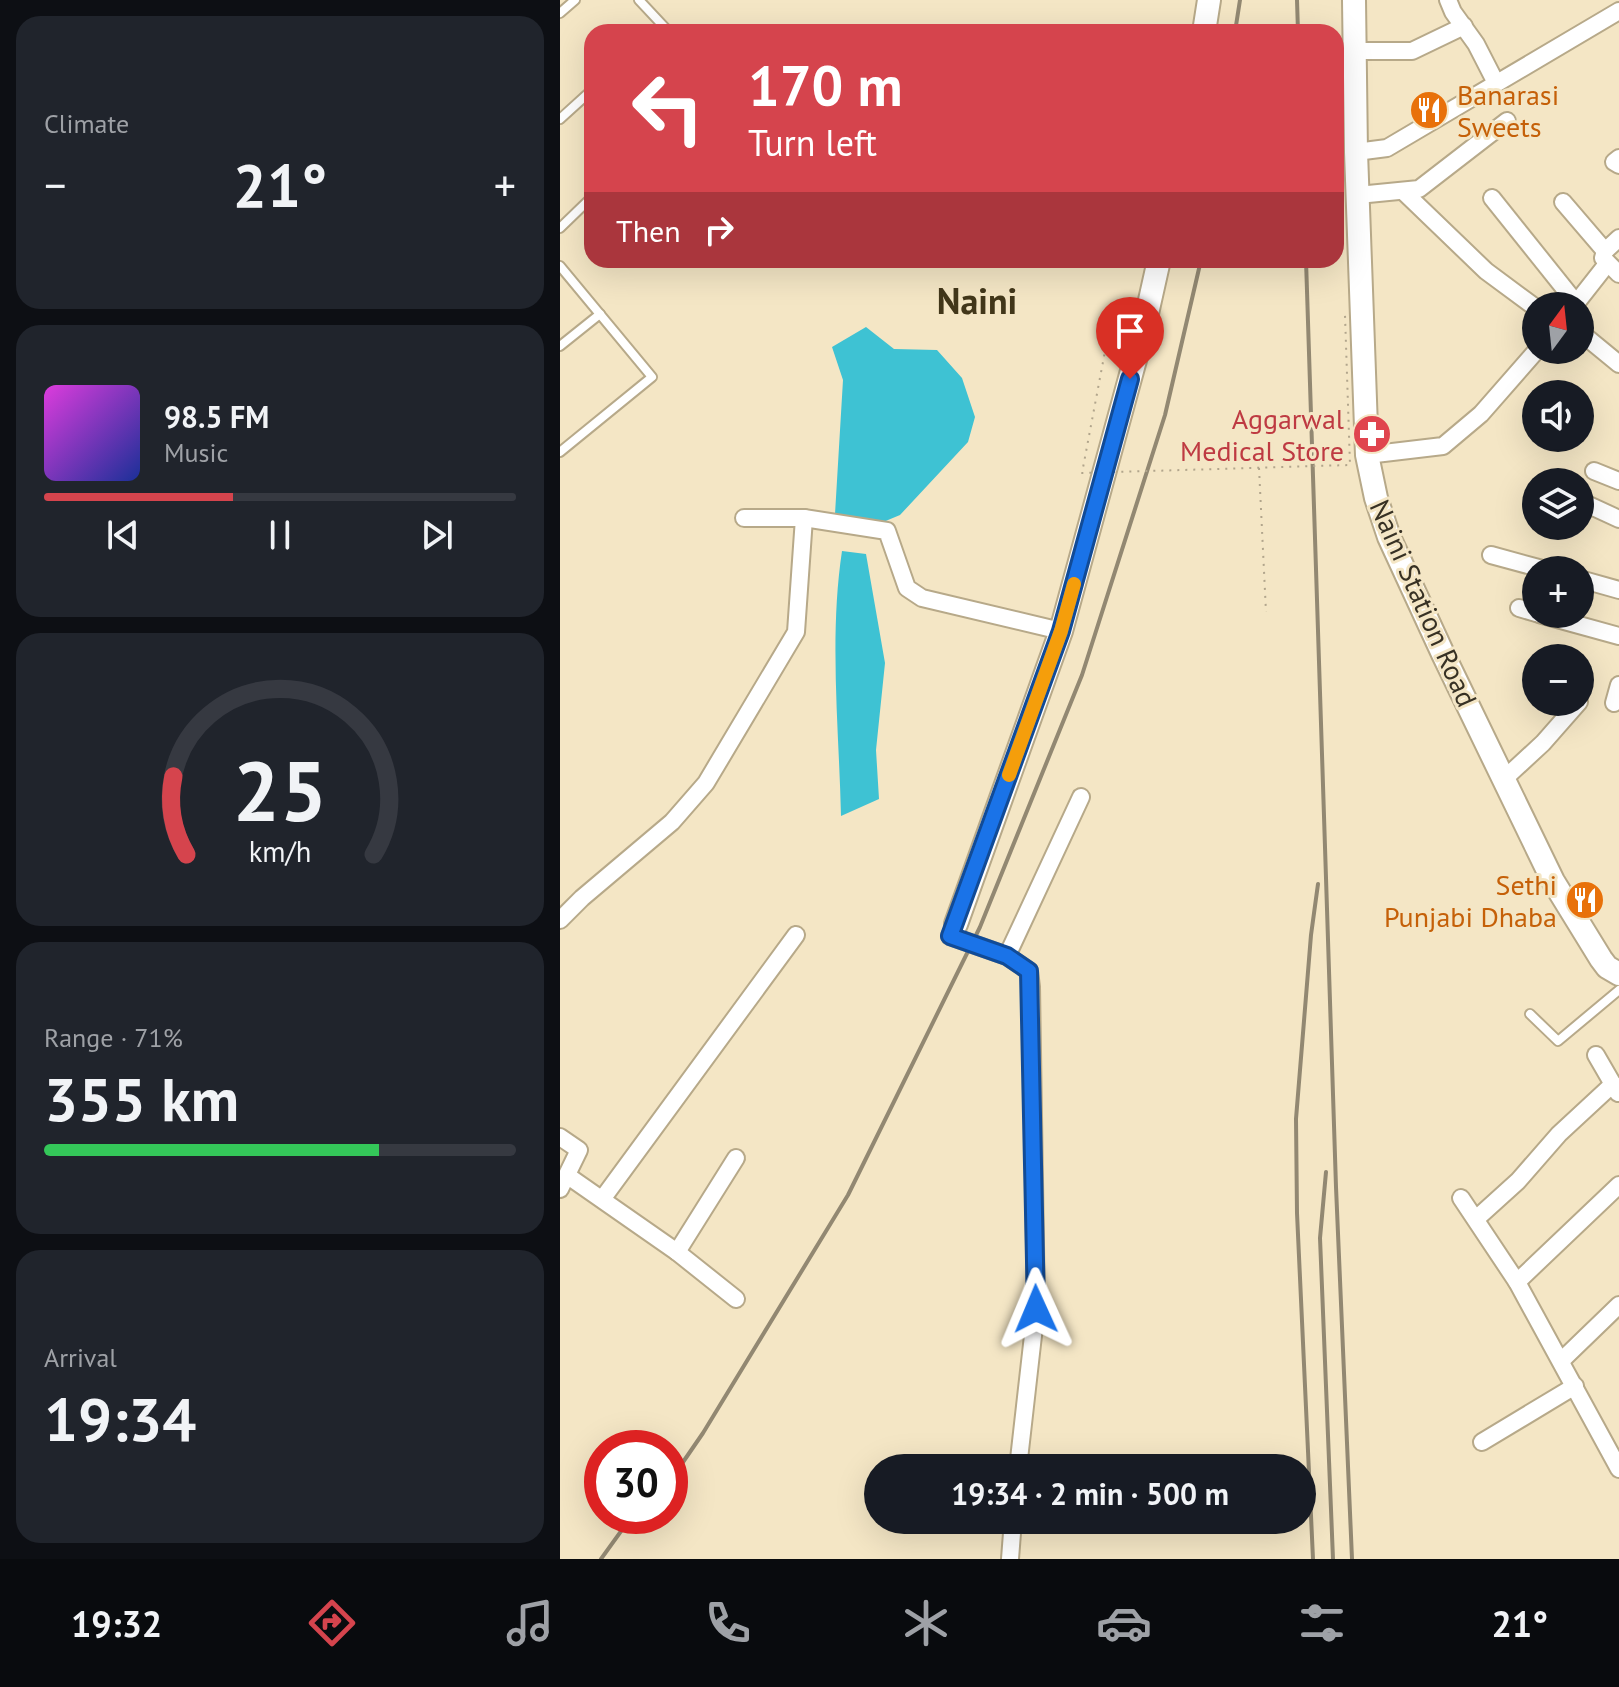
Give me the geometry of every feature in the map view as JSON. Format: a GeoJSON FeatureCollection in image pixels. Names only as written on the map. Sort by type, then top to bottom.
{"type":"FeatureCollection","features":[{"type":"Feature","properties":{"kind":"street"},"geometry":{"type":"LineString","coordinates":[[1205,24],[1209,0]]}},
{"type":"Feature","properties":{"kind":"street","name":"Naini Station Road"},"geometry":{"type":"LineString","coordinates":[[1354,0],[1367,455],[1376,498],[1389,537],[1553,881],[1607,967],[1619,974]]}},
{"type":"Feature","properties":{"kind":"street"},"geometry":{"type":"LineString","coordinates":[[1448,0],[1496,83]]}},
{"type":"Feature","properties":{"kind":"street"},"geometry":{"type":"LineString","coordinates":[[1356,152],[1387,148],[1619,11]]}},
{"type":"Feature","properties":{"kind":"street"},"geometry":{"type":"LineString","coordinates":[[1355,51],[1405,53],[1435,42],[1464,26]]}},
{"type":"Feature","properties":{"kind":"street"},"geometry":{"type":"LineString","coordinates":[[1358,195],[1405,193],[1419,189],[1507,121]]}},
{"type":"Feature","properties":{"kind":"street"},"geometry":{"type":"LineString","coordinates":[[1619,158],[1614,162],[1619,165]]}},
{"type":"Feature","properties":{"kind":"street"},"geometry":{"type":"LineString","coordinates":[[1405,193],[1486,271],[1522,298]]}},
{"type":"Feature","properties":{"kind":"street"},"geometry":{"type":"LineString","coordinates":[[1492,198],[1565,292]]}},
{"type":"Feature","properties":{"kind":"street"},"geometry":{"type":"LineString","coordinates":[[1563,202],[1611,263]]}},
{"type":"Feature","properties":{"kind":"street"},"geometry":{"type":"LineString","coordinates":[[1586,292],[1611,263],[1619,238]]}},
{"type":"Feature","properties":{"kind":"street"},"geometry":{"type":"LineString","coordinates":[[1020,1454],[1036,1309],[1029,971],[1007,956],[950,936],[1061,631],[1157,268]]}},
{"type":"Feature","properties":{"kind":"street"},"geometry":{"type":"LineString","coordinates":[[1594,343],[1619,364]]}},
{"type":"Feature","properties":{"kind":"street"},"geometry":{"type":"LineString","coordinates":[[1367,455],[1443,446],[1481,414],[1525,364]]}},
{"type":"Feature","properties":{"kind":"street"},"geometry":{"type":"LineString","coordinates":[[1594,471],[1619,481]]}},
{"type":"Feature","properties":{"kind":"street"},"geometry":{"type":"LineString","coordinates":[[1594,507],[1619,519]]}},
{"type":"Feature","properties":{"kind":"street"},"geometry":{"type":"LineString","coordinates":[[744,518],[804,518],[887,531],[907,588],[922,598],[1061,631]]}},
{"type":"Feature","properties":{"kind":"street"},"geometry":{"type":"LineString","coordinates":[[560,920],[672,822],[706,783],[796,632],[804,518]]}},
{"type":"Feature","properties":{"kind":"street"},"geometry":{"type":"LineString","coordinates":[[1491,555],[1522,563]]}},
{"type":"Feature","properties":{"kind":"street"},"geometry":{"type":"LineString","coordinates":[[1594,583],[1619,590]]}},
{"type":"Feature","properties":{"kind":"street"},"geometry":{"type":"LineString","coordinates":[[1589,628],[1619,636]]}},
{"type":"Feature","properties":{"kind":"street"},"geometry":{"type":"LineString","coordinates":[[1614,703],[1619,685]]}},
{"type":"Feature","properties":{"kind":"street"},"geometry":{"type":"LineString","coordinates":[[1504,779],[1567,716]]}},
{"type":"Feature","properties":{"kind":"street"},"geometry":{"type":"LineString","coordinates":[[1007,956],[1081,797]]}},
{"type":"Feature","properties":{"kind":"street"},"geometry":{"type":"LineString","coordinates":[[603,1198],[796,935]]}},
{"type":"Feature","properties":{"kind":"street"},"geometry":{"type":"LineString","coordinates":[[1476,1219],[1518,1181],[1559,1134],[1616,1089],[1596,1055]]}},
{"type":"Feature","properties":{"kind":"street"},"geometry":{"type":"LineString","coordinates":[[560,1137],[579,1150],[564,1182],[603,1198],[736,1299]]}},
{"type":"Feature","properties":{"kind":"street"},"geometry":{"type":"LineString","coordinates":[[677,1252],[736,1158]]}},
{"type":"Feature","properties":{"kind":"street"},"geometry":{"type":"LineString","coordinates":[[1517,1282],[1619,1185]]}},
{"type":"Feature","properties":{"kind":"street"},"geometry":{"type":"LineString","coordinates":[[1461,1198],[1517,1282],[1619,1469]]}},
{"type":"Feature","properties":{"kind":"street"},"geometry":{"type":"LineString","coordinates":[[1561,1361],[1619,1305]]}},
{"type":"Feature","properties":{"kind":"street"},"geometry":{"type":"LineString","coordinates":[[1482,1442],[1575,1386]]}},
{"type":"Feature","properties":{"kind":"street"},"geometry":{"type":"LineString","coordinates":[[1010,1559],[1012,1534]]}},
{"type":"Feature","properties":{"kind":"lane"},"geometry":{"type":"LineString","coordinates":[[560,13],[575,0]]}},
{"type":"Feature","properties":{"kind":"lane"},"geometry":{"type":"LineString","coordinates":[[639,0],[658,24]]}},
{"type":"Feature","properties":{"kind":"lane"},"geometry":{"type":"LineString","coordinates":[[560,119],[584,97]]}},
{"type":"Feature","properties":{"kind":"lane"},"geometry":{"type":"LineString","coordinates":[[560,228],[584,205]]}},
{"type":"Feature","properties":{"kind":"lane"},"geometry":{"type":"LineString","coordinates":[[560,266],[652,377],[560,452]]}},
{"type":"Feature","properties":{"kind":"lane"},"geometry":{"type":"LineString","coordinates":[[560,346],[600,314]]}},
{"type":"Feature","properties":{"kind":"lane"},"geometry":{"type":"LineString","coordinates":[[1530,1014],[1558,1041],[1619,990]]}},
{"type":"Feature","properties":{"kind":"path"},"geometry":{"type":"LineString","coordinates":[[1137,351],[1106,346],[1082,473],[1350,465],[1345,315]]}},
{"type":"Feature","properties":{"kind":"path"},"geometry":{"type":"LineString","coordinates":[[1259,468],[1266,612]]}},
{"type":"Feature","properties":{"kind":"water"},"geometry":{"type":"Polygon","coordinates":[[[866,327],[894,349],[937,350],[962,378],[975,417],[968,442],[900,515],[876,525],[835,514],[843,380],[832,347],[866,327]]]}},
{"type":"Feature","properties":{"kind":"water"},"geometry":{"type":"Polygon","coordinates":[[[842,551],[866,554],[885,663],[876,750],[879,799],[841,816],[835,650],[842,551]]]}},
{"type":"Feature","properties":{"kind":"railway"},"geometry":{"type":"LineString","coordinates":[[1236,24],[1240,0]]}},
{"type":"Feature","properties":{"kind":"railway"},"geometry":{"type":"LineString","coordinates":[[1297,0],[1298,24]]}},
{"type":"Feature","properties":{"kind":"railway"},"geometry":{"type":"LineString","coordinates":[[688,1455],[848,1195],[980,927],[1082,675],[1165,415],[1199,268]]}},
{"type":"Feature","properties":{"kind":"railway"},"geometry":{"type":"LineString","coordinates":[[1306,268],[1336,1187],[1352,1559]]}},
{"type":"Feature","properties":{"kind":"railway"},"geometry":{"type":"LineString","coordinates":[[1313,1559],[1297,1213],[1296,1119],[1318,884]]}},
{"type":"Feature","properties":{"kind":"railway"},"geometry":{"type":"LineString","coordinates":[[1326,1172],[1320,1238],[1333,1559]]}},
{"type":"Feature","properties":{"kind":"railway"},"geometry":{"type":"LineString","coordinates":[[601,1559],[619,1534]]}},
{"type":"Feature","properties":{"kind":"slow traffic"},"geometry":{"type":"LineString","coordinates":[[1009,775],[1061,631],[1074,584]]}},
{"type":"Feature","properties":{"kind":"place","name":"Banarasi Sweets"},"geometry":{"type":"Point","coordinates":[1429,110]}},
{"type":"Feature","properties":{"kind":"place","name":"Aggarwal Medical Store"},"geometry":{"type":"Point","coordinates":[1372,434]}},
{"type":"Feature","properties":{"kind":"place","name":"Sethi Punjabi Dhaba"},"geometry":{"type":"Point","coordinates":[1585,900]}},
{"type":"Feature","properties":{"kind":"district","name":"Naini"},"geometry":{"type":"Point","coordinates":[977,300]}},
{"type":"Feature","properties":{"kind":"route"},"geometry":{"type":"LineString","coordinates":[[1036,1309],[1029,971],[1007,956],[950,936],[1061,631],[1130,379]]}}]}
